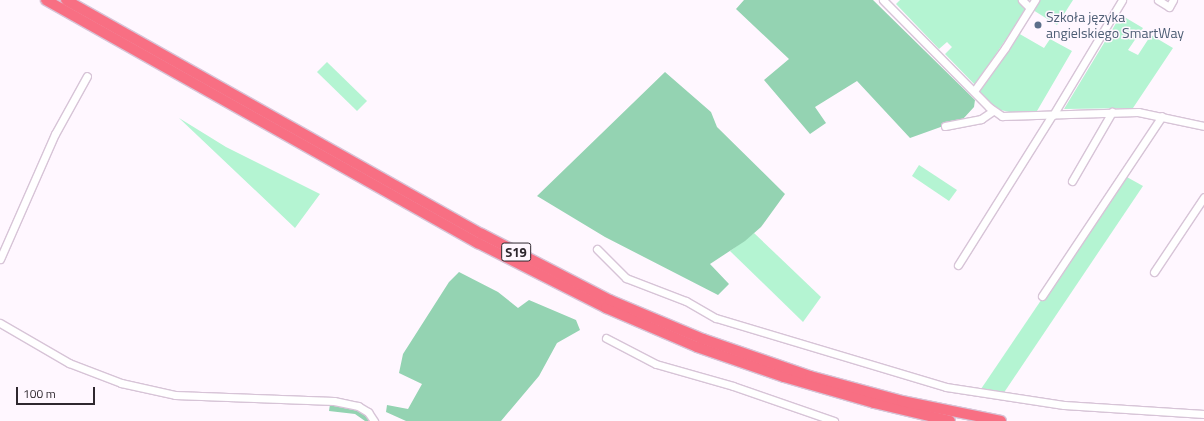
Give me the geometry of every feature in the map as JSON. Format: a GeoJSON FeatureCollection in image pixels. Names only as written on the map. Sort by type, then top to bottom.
{"type":"FeatureCollection","features":[{"type":"Feature","properties":{"kind":"highway","name":"S19"},"geometry":{"type":"LineString","coordinates":[[46,0],[478,243],[610,310],[697,347],[784,377],[874,404],[950,421]]}},
{"type":"Feature","properties":{"kind":"highway","name":"S19"},"geometry":{"type":"LineString","coordinates":[[66,0],[476,231],[610,300],[716,344],[804,374],[902,401],[1001,421]]}},
{"type":"Feature","properties":{"kind":"street"},"geometry":{"type":"LineString","coordinates":[[883,0],[993,111],[1009,117],[1138,112],[1204,126]]}},
{"type":"Feature","properties":{"kind":"street"},"geometry":{"type":"LineString","coordinates":[[1022,0],[1030,8]]}},
{"type":"Feature","properties":{"kind":"street"},"geometry":{"type":"LineString","coordinates":[[974,91],[1035,0]]}},
{"type":"Feature","properties":{"kind":"street"},"geometry":{"type":"LineString","coordinates":[[958,265],[1122,0]]}},
{"type":"Feature","properties":{"kind":"street"},"geometry":{"type":"LineString","coordinates":[[1158,0],[1169,7],[1173,0]]}},
{"type":"Feature","properties":{"kind":"street"},"geometry":{"type":"LineString","coordinates":[[0,259],[55,134],[87,76]]}},
{"type":"Feature","properties":{"kind":"street"},"geometry":{"type":"LineString","coordinates":[[945,126],[981,119],[993,111]]}},
{"type":"Feature","properties":{"kind":"street"},"geometry":{"type":"LineString","coordinates":[[1072,181],[1112,112]]}},
{"type":"Feature","properties":{"kind":"street"},"geometry":{"type":"LineString","coordinates":[[1042,296],[1162,116]]}},
{"type":"Feature","properties":{"kind":"street"},"geometry":{"type":"LineString","coordinates":[[1154,272],[1204,197]]}},
{"type":"Feature","properties":{"kind":"street"},"geometry":{"type":"LineString","coordinates":[[597,249],[626,278],[686,301],[716,318],[939,385],[1064,405],[1204,414]]}},
{"type":"Feature","properties":{"kind":"street"},"geometry":{"type":"LineString","coordinates":[[0,323],[69,363],[121,384],[175,396],[334,401],[358,406],[368,412],[374,421]]}},
{"type":"Feature","properties":{"kind":"street"},"geometry":{"type":"LineString","coordinates":[[606,338],[656,364],[733,386],[834,421]]}},
{"type":"Feature","properties":{"kind":"green space"},"geometry":{"type":"Polygon","coordinates":[[[744,0],[873,0],[975,100],[974,107],[963,119],[910,138],[857,81],[815,107],[826,123],[810,134],[764,80],[789,59],[736,9],[744,0]]]}},
{"type":"Feature","properties":{"kind":"green space"},"geometry":{"type":"Polygon","coordinates":[[[900,0],[1019,0],[1027,8],[975,85],[945,54],[952,47],[947,42],[939,49],[896,4],[900,0]]]}},
{"type":"Feature","properties":{"kind":"green space"},"geometry":{"type":"Polygon","coordinates":[[[1040,0],[1073,0],[1057,25],[1033,10],[1040,0]]]}},
{"type":"Feature","properties":{"kind":"green space"},"geometry":{"type":"Polygon","coordinates":[[[1121,15],[1143,28],[1128,50],[1138,55],[1151,35],[1173,48],[1133,108],[1064,109],[1121,15]]]}},
{"type":"Feature","properties":{"kind":"green space"},"geometry":{"type":"Polygon","coordinates":[[[1018,33],[1044,48],[1050,39],[1072,51],[1037,111],[1014,113],[996,109],[979,91],[1018,33]]]}},
{"type":"Feature","properties":{"kind":"green space"},"geometry":{"type":"Polygon","coordinates":[[[327,62],[367,101],[357,111],[317,72],[327,62]]]}},
{"type":"Feature","properties":{"kind":"green space"},"geometry":{"type":"Polygon","coordinates":[[[665,72],[711,112],[717,127],[785,194],[761,227],[745,241],[710,264],[729,284],[718,295],[605,237],[537,196],[665,72]]]}},
{"type":"Feature","properties":{"kind":"green space"},"geometry":{"type":"Polygon","coordinates":[[[179,118],[226,147],[320,194],[295,228],[179,118]]]}},
{"type":"Feature","properties":{"kind":"green space"},"geometry":{"type":"Polygon","coordinates":[[[919,165],[957,190],[949,201],[912,176],[919,165]]]}},
{"type":"Feature","properties":{"kind":"green space"},"geometry":{"type":"Polygon","coordinates":[[[1125,176],[1143,186],[1003,394],[981,389],[1125,176]]]}},
{"type":"Feature","properties":{"kind":"green space"},"geometry":{"type":"Polygon","coordinates":[[[754,233],[821,297],[803,322],[730,251],[754,233]]]}},
{"type":"Feature","properties":{"kind":"green space"},"geometry":{"type":"Polygon","coordinates":[[[459,272],[498,292],[518,308],[529,300],[576,320],[580,330],[557,343],[539,376],[501,421],[406,421],[386,412],[387,405],[408,409],[422,384],[399,373],[403,354],[449,282],[459,272]]]}},
{"type":"Feature","properties":{"kind":"green space"},"geometry":{"type":"Polygon","coordinates":[[[330,404],[353,408],[368,415],[370,421],[365,421],[355,414],[329,411],[330,404]]]}},
{"type":"Feature","properties":{"kind":"place","name":"Szkoła języka angielskiego SmartWay"},"geometry":{"type":"Point","coordinates":[1038,25]}}]}
